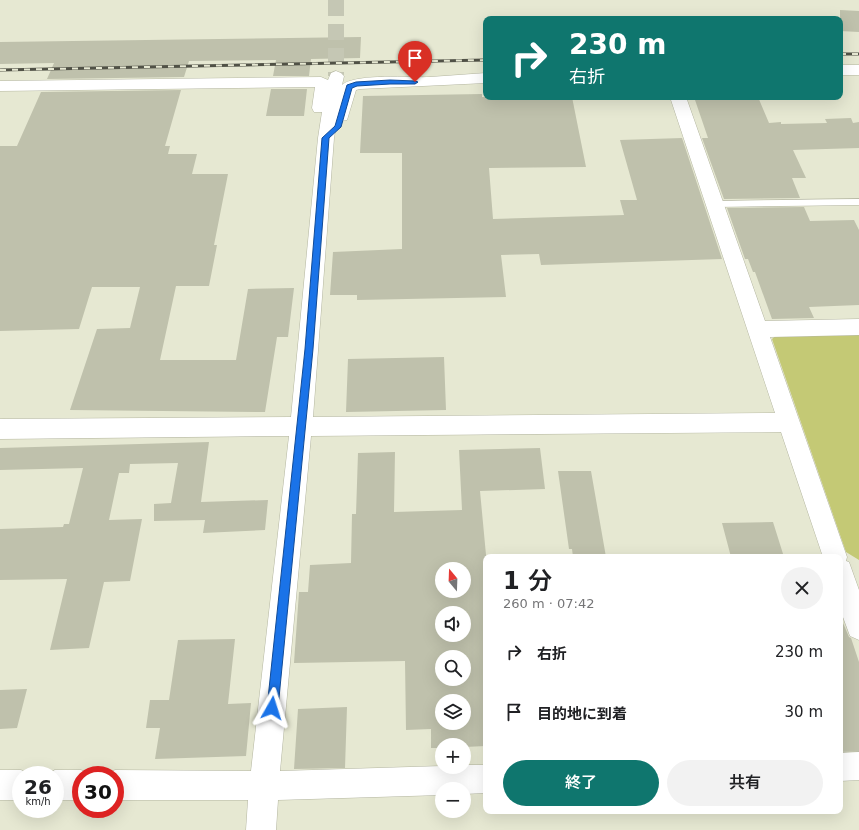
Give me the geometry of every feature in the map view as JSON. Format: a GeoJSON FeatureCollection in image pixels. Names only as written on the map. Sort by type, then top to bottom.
{"type":"FeatureCollection","features":[{"type":"Feature","properties":{"kind":"street"},"geometry":{"type":"LineString","coordinates":[[843,70],[859,70]]}},
{"type":"Feature","properties":{"kind":"street"},"geometry":{"type":"LineString","coordinates":[[261,830],[264,786],[302,427],[326,138],[336,76]]}},
{"type":"Feature","properties":{"kind":"street"},"geometry":{"type":"LineString","coordinates":[[326,138],[338,127],[350,87],[356,84],[483,78]]}},
{"type":"Feature","properties":{"kind":"street"},"geometry":{"type":"LineString","coordinates":[[0,86],[321,82],[323,85],[317,128],[326,138]]}},
{"type":"Feature","properties":{"kind":"street"},"geometry":{"type":"LineString","coordinates":[[679,100],[834,554]]}},
{"type":"Feature","properties":{"kind":"street"},"geometry":{"type":"LineString","coordinates":[[757,329],[859,327]]}},
{"type":"Feature","properties":{"kind":"street"},"geometry":{"type":"LineString","coordinates":[[0,429],[789,422]]}},
{"type":"Feature","properties":{"kind":"street"},"geometry":{"type":"LineString","coordinates":[[843,568],[859,568]]}},
{"type":"Feature","properties":{"kind":"street"},"geometry":{"type":"LineString","coordinates":[[843,580],[859,627]]}},
{"type":"Feature","properties":{"kind":"street"},"geometry":{"type":"LineString","coordinates":[[843,766],[859,766]]}},
{"type":"Feature","properties":{"kind":"street"},"geometry":{"type":"LineString","coordinates":[[124,785],[264,786],[483,779]]}},
{"type":"Feature","properties":{"kind":"street"},"geometry":{"type":"LineString","coordinates":[[0,785],[12,785]]}},
{"type":"Feature","properties":{"kind":"lane"},"geometry":{"type":"LineString","coordinates":[[715,204],[859,202]]}},
{"type":"Feature","properties":{"kind":"green space"},"geometry":{"type":"Polygon","coordinates":[[[859,331],[859,560],[846,552],[772,339],[780,332],[859,331]]]}},
{"type":"Feature","properties":{"kind":"building"},"geometry":{"type":"Polygon","coordinates":[[[840,10],[859,11],[859,32],[843,31],[843,16],[840,16],[840,10]]]}},
{"type":"Feature","properties":{"kind":"building"},"geometry":{"type":"Polygon","coordinates":[[[361,37],[360,58],[311,59],[309,76],[273,76],[276,60],[189,61],[184,77],[47,79],[54,63],[0,64],[0,42],[361,37]]]}},
{"type":"Feature","properties":{"kind":"building"},"geometry":{"type":"Polygon","coordinates":[[[271,89],[307,89],[304,116],[266,116],[271,89]]]}},
{"type":"Feature","properties":{"kind":"building"},"geometry":{"type":"Polygon","coordinates":[[[181,90],[165,146],[170,146],[168,154],[197,154],[192,174],[228,174],[214,245],[217,245],[209,286],[176,286],[160,360],[236,360],[248,289],[294,288],[288,337],[277,337],[265,412],[70,410],[97,329],[130,328],[140,287],[92,287],[79,329],[0,331],[0,146],[17,146],[41,92],[181,90]]]}},
{"type":"Feature","properties":{"kind":"building"},"geometry":{"type":"Polygon","coordinates":[[[482,94],[483,100],[573,100],[586,167],[489,168],[493,219],[624,215],[620,200],[637,200],[620,140],[682,138],[722,259],[541,265],[539,254],[501,255],[506,297],[357,300],[357,295],[330,295],[333,252],[402,249],[402,153],[360,153],[363,96],[482,94]]]}},
{"type":"Feature","properties":{"kind":"building"},"geometry":{"type":"Polygon","coordinates":[[[695,100],[759,100],[769,123],[827,123],[825,119],[851,118],[853,123],[859,122],[859,148],[793,150],[806,178],[792,178],[800,198],[724,199],[702,138],[708,138],[695,100]]]}},
{"type":"Feature","properties":{"kind":"building"},"geometry":{"type":"Polygon","coordinates":[[[804,207],[810,221],[854,220],[859,230],[859,305],[809,307],[814,318],[772,319],[755,272],[753,272],[748,259],[745,259],[727,208],[804,207]]]}},
{"type":"Feature","properties":{"kind":"building"},"geometry":{"type":"Polygon","coordinates":[[[444,357],[446,410],[346,412],[348,359],[444,357]]]}},
{"type":"Feature","properties":{"kind":"building"},"geometry":{"type":"Polygon","coordinates":[[[209,442],[201,502],[268,500],[265,530],[203,533],[205,520],[154,521],[154,504],[171,503],[178,463],[130,464],[129,473],[119,473],[109,520],[142,519],[130,581],[104,582],[89,648],[50,650],[67,579],[0,580],[0,529],[63,527],[64,524],[69,524],[83,468],[0,470],[0,448],[209,442]]]}},
{"type":"Feature","properties":{"kind":"building"},"geometry":{"type":"Polygon","coordinates":[[[540,448],[545,489],[480,491],[486,554],[483,554],[483,746],[471,747],[471,738],[435,738],[435,748],[431,748],[431,729],[406,730],[405,661],[294,663],[299,592],[308,592],[310,565],[351,563],[352,514],[356,514],[358,453],[395,452],[394,512],[462,510],[459,450],[540,448]]]}},
{"type":"Feature","properties":{"kind":"building"},"geometry":{"type":"Polygon","coordinates":[[[558,471],[591,471],[605,554],[573,554],[572,549],[569,549],[558,471]]]}},
{"type":"Feature","properties":{"kind":"building"},"geometry":{"type":"Polygon","coordinates":[[[773,522],[783,554],[730,554],[722,523],[773,522]]]}},
{"type":"Feature","properties":{"kind":"building"},"geometry":{"type":"Polygon","coordinates":[[[843,623],[849,637],[851,638],[859,662],[859,751],[843,752],[843,623]]]}},
{"type":"Feature","properties":{"kind":"building"},"geometry":{"type":"Polygon","coordinates":[[[235,639],[228,704],[251,703],[246,756],[155,759],[160,728],[146,728],[150,700],[169,700],[178,640],[235,639]]]}},
{"type":"Feature","properties":{"kind":"building"},"geometry":{"type":"Polygon","coordinates":[[[27,689],[17,728],[0,729],[0,690],[27,689]]]}},
{"type":"Feature","properties":{"kind":"building"},"geometry":{"type":"Polygon","coordinates":[[[347,707],[345,768],[294,769],[298,709],[347,707]]]}},
{"type":"Feature","properties":{"kind":"tunnel"},"geometry":{"type":"LineString","coordinates":[[336,0],[336,76]]}},
{"type":"Feature","properties":{"kind":"railway"},"geometry":{"type":"LineString","coordinates":[[843,54],[859,54]]}},
{"type":"Feature","properties":{"kind":"railway"},"geometry":{"type":"LineString","coordinates":[[0,70],[483,60]]}},
{"type":"Feature","properties":{"kind":"route"},"geometry":{"type":"LineString","coordinates":[[272,708],[309,349],[326,138],[338,127],[350,87],[356,84],[415,82]]}}]}
